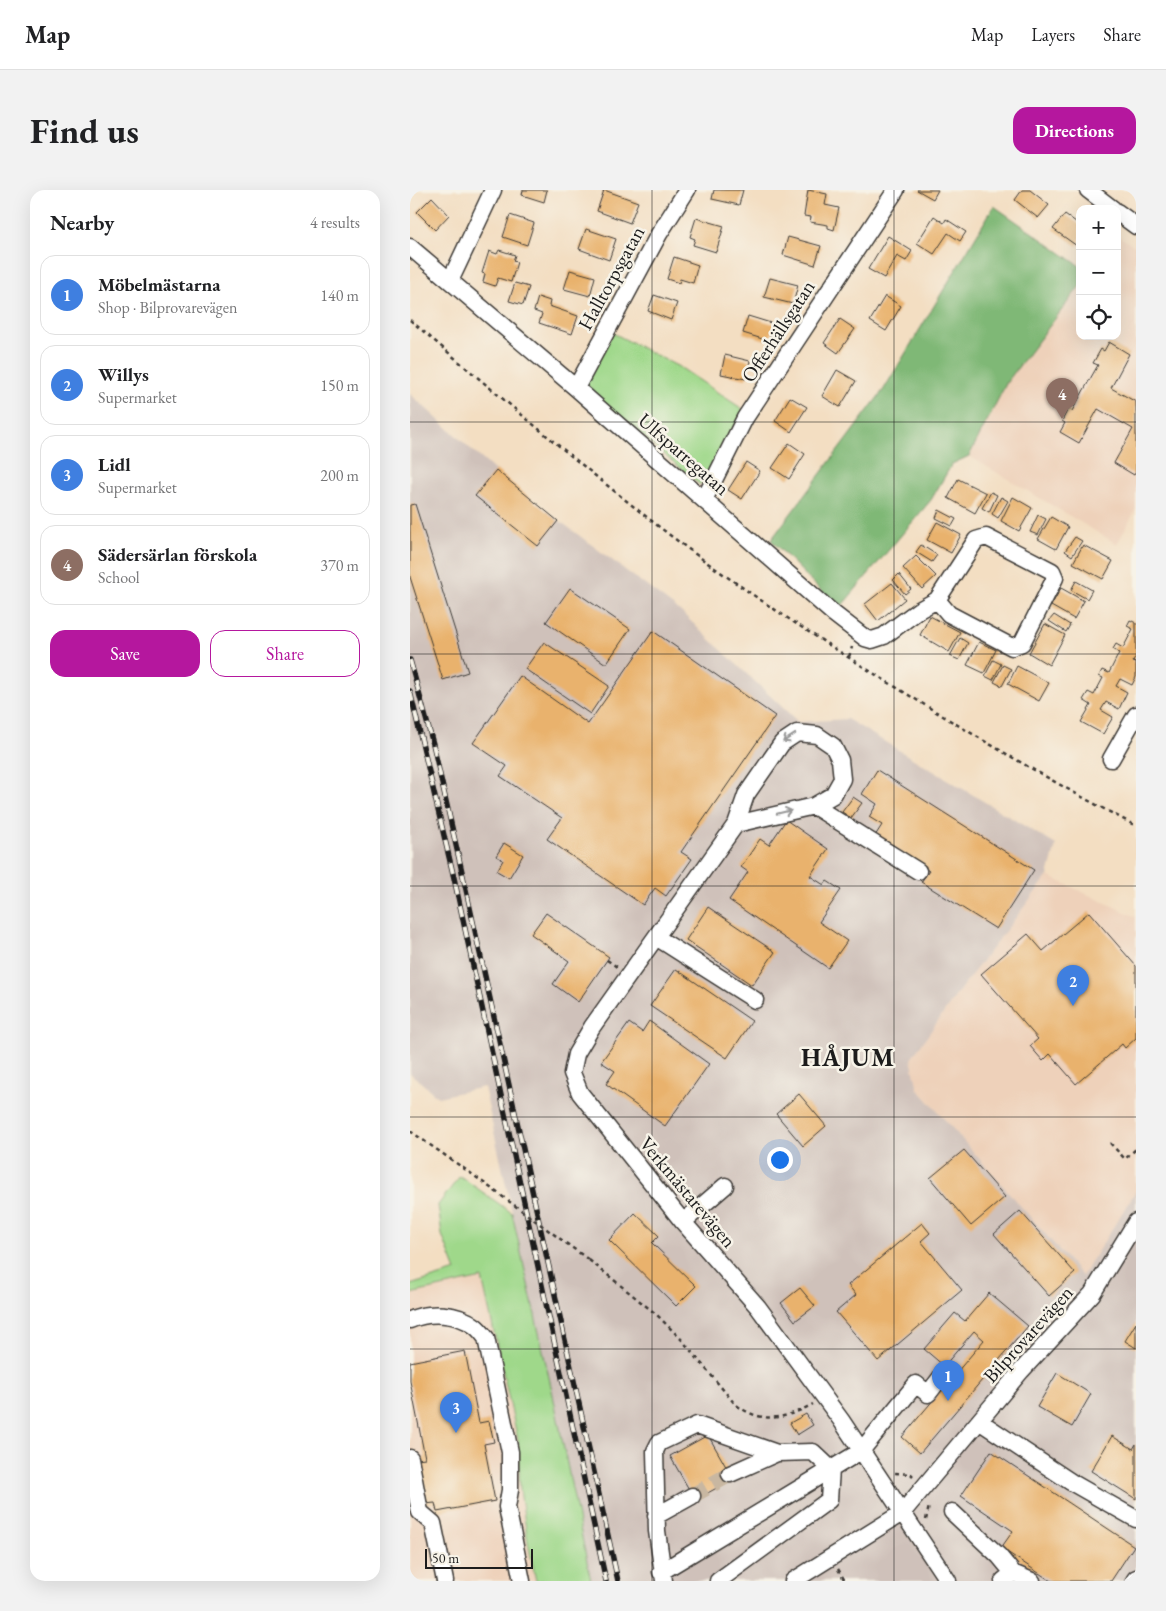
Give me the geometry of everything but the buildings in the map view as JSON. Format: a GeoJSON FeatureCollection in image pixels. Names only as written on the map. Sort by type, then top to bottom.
{"type":"FeatureCollection","features":[{"type":"Feature","properties":{"kind":"street"},"geometry":{"type":"LineString","coordinates":[[450,281],[493,190]]}},
{"type":"Feature","properties":{"kind":"street","name":"Halltorpsgatan"},"geometry":{"type":"LineString","coordinates":[[576,388],[659,234],[686,190]]}},
{"type":"Feature","properties":{"kind":"street","name":"Offerhällsgatan"},"geometry":{"type":"LineString","coordinates":[[704,500],[745,418],[896,190]]}},
{"type":"Feature","properties":{"kind":"street"},"geometry":{"type":"LineString","coordinates":[[1088,190],[1108,205]]}},
{"type":"Feature","properties":{"kind":"street"},"geometry":{"type":"LineString","coordinates":[[1121,215],[1136,226]]}},
{"type":"Feature","properties":{"kind":"street","name":"Ulfsparregatan"},"geometry":{"type":"LineString","coordinates":[[410,247],[576,388],[857,634],[864,638],[872,640],[884,636],[919,610],[937,600],[976,540],[986,537],[1052,571],[1055,578],[1022,643],[1012,647],[949,614],[937,600]]}},
{"type":"Feature","properties":{"kind":"street"},"geometry":{"type":"LineString","coordinates":[[1111,759],[1136,715]]}},
{"type":"Feature","properties":{"kind":"street","name":"Verkmästarevägen"},"geometry":{"type":"LineString","coordinates":[[736,824],[814,806],[833,795],[842,779],[840,760],[833,746],[817,735],[797,733],[782,743],[746,795],[736,824],[592,1026],[576,1054],[572,1073],[580,1093],[683,1222],[758,1307],[825,1398],[948,1581]]}},
{"type":"Feature","properties":{"kind":"street"},"geometry":{"type":"LineString","coordinates":[[814,806],[918,871]]}},
{"type":"Feature","properties":{"kind":"street"},"geometry":{"type":"LineString","coordinates":[[656,937],[755,1000]]}},
{"type":"Feature","properties":{"kind":"street"},"geometry":{"type":"LineString","coordinates":[[683,1222],[725,1186]]}},
{"type":"Feature","properties":{"kind":"street","name":"Bilprovarevägen"},"geometry":{"type":"LineString","coordinates":[[793,1581],[902,1513],[1021,1371],[1092,1294],[1136,1222]]}},
{"type":"Feature","properties":{"kind":"street"},"geometry":{"type":"LineString","coordinates":[[410,1320],[420,1316],[436,1314],[454,1317],[474,1326],[486,1338],[510,1452],[510,1490],[507,1507],[522,1581]]}},
{"type":"Feature","properties":{"kind":"street"},"geometry":{"type":"LineString","coordinates":[[831,1469],[813,1452],[777,1453],[698,1425],[659,1443],[655,1451],[656,1516],[663,1576],[861,1451],[916,1384],[928,1394],[945,1372]]}},
{"type":"Feature","properties":{"kind":"street"},"geometry":{"type":"LineString","coordinates":[[979,1421],[1071,1482],[1136,1520]]}},
{"type":"Feature","properties":{"kind":"street"},"geometry":{"type":"LineString","coordinates":[[730,1474],[777,1453]]}},
{"type":"Feature","properties":{"kind":"street"},"geometry":{"type":"LineString","coordinates":[[410,1458],[420,1512],[433,1523],[444,1581]]}},
{"type":"Feature","properties":{"kind":"street"},"geometry":{"type":"LineString","coordinates":[[718,1581],[829,1500],[831,1469]]}},
{"type":"Feature","properties":{"kind":"street"},"geometry":{"type":"LineString","coordinates":[[656,1516],[692,1496]]}},
{"type":"Feature","properties":{"kind":"street"},"geometry":{"type":"LineString","coordinates":[[952,1512],[999,1556],[1008,1577],[1032,1581]]}},
{"type":"Feature","properties":{"kind":"path"},"geometry":{"type":"LineString","coordinates":[[410,320],[532,423],[672,536],[770,607],[955,724],[1059,786],[1136,826]]}},
{"type":"Feature","properties":{"kind":"path"},"geometry":{"type":"LineString","coordinates":[[410,1131],[588,1260],[648,1308],[675,1333],[735,1404],[744,1411],[765,1418],[782,1418],[825,1398]]}},
{"type":"Feature","properties":{"kind":"path"},"geometry":{"type":"LineString","coordinates":[[1110,1143],[1125,1158],[1136,1149]]}},
{"type":"Feature","properties":{"kind":"path"},"geometry":{"type":"LineString","coordinates":[[888,1470],[911,1474],[930,1502],[926,1514],[926,1526]]}},
{"type":"Feature","properties":{"kind":"shaded area"},"geometry":{"type":"Polygon","coordinates":[[[1121,238],[1136,247],[1136,509],[1117,544],[969,456],[1007,382],[1076,291],[1076,340],[1121,340],[1121,238]]]}},
{"type":"Feature","properties":{"kind":"shaded area"},"geometry":{"type":"Polygon","coordinates":[[[410,394],[504,479],[681,612],[798,722],[847,719],[1056,845],[1048,876],[962,987],[911,1059],[918,1089],[1082,1276],[1136,1191],[1136,1581],[591,1581],[553,1395],[484,1087],[438,1097],[410,1073],[410,394]]]}},
{"type":"Feature","properties":{"kind":"shaded area"},"geometry":{"type":"Polygon","coordinates":[[[1048,876],[1136,917],[1136,1191],[1082,1276],[918,1089],[911,1059],[962,987],[1048,876]]]}},
{"type":"Feature","properties":{"kind":"shaded area"},"geometry":{"type":"Polygon","coordinates":[[[482,1278],[518,1440],[520,1490],[536,1581],[410,1581],[410,1294],[482,1278]]]}},
{"type":"Feature","properties":{"kind":"green space"},"geometry":{"type":"Polygon","coordinates":[[[994,206],[1076,263],[1076,291],[1007,382],[969,456],[952,464],[931,500],[839,609],[771,540],[884,389],[994,206]]]}},
{"type":"Feature","properties":{"kind":"green space"},"geometry":{"type":"Polygon","coordinates":[[[613,333],[681,368],[744,410],[700,485],[583,385],[613,333]]]}},
{"type":"Feature","properties":{"kind":"green space"},"geometry":{"type":"Polygon","coordinates":[[[460,1176],[512,1213],[553,1395],[591,1581],[536,1581],[520,1490],[518,1440],[482,1278],[410,1294],[410,1285],[456,1271],[442,1235],[438,1205],[460,1176]]]}},
{"type":"Feature","properties":{"kind":"tunnel"},"geometry":{"type":"LineString","coordinates":[[692,1496],[730,1474]]}},
{"type":"Feature","properties":{"kind":"railway"},"geometry":{"type":"LineString","coordinates":[[410,660],[433,744],[463,876],[618,1581]]}},
{"type":"Feature","properties":{"kind":"railway"},"geometry":{"type":"LineString","coordinates":[[410,691],[454,878],[606,1581]]}},
{"type":"Feature","properties":{"kind":"place","name":"Sädersärlan förskola"},"geometry":{"type":"Point","coordinates":[1062,419]}},
{"type":"Feature","properties":{"kind":"place","name":"Willys"},"geometry":{"type":"Point","coordinates":[1073,1006]}},
{"type":"Feature","properties":{"kind":"place","name":"Möbelmästarna"},"geometry":{"type":"Point","coordinates":[948,1401]}},
{"type":"Feature","properties":{"kind":"place","name":"Lidl"},"geometry":{"type":"Point","coordinates":[456,1433]}},
{"type":"Feature","properties":{"kind":"district","name":"HÅJUM"},"geometry":{"type":"Point","coordinates":[848,1057]}}]}
